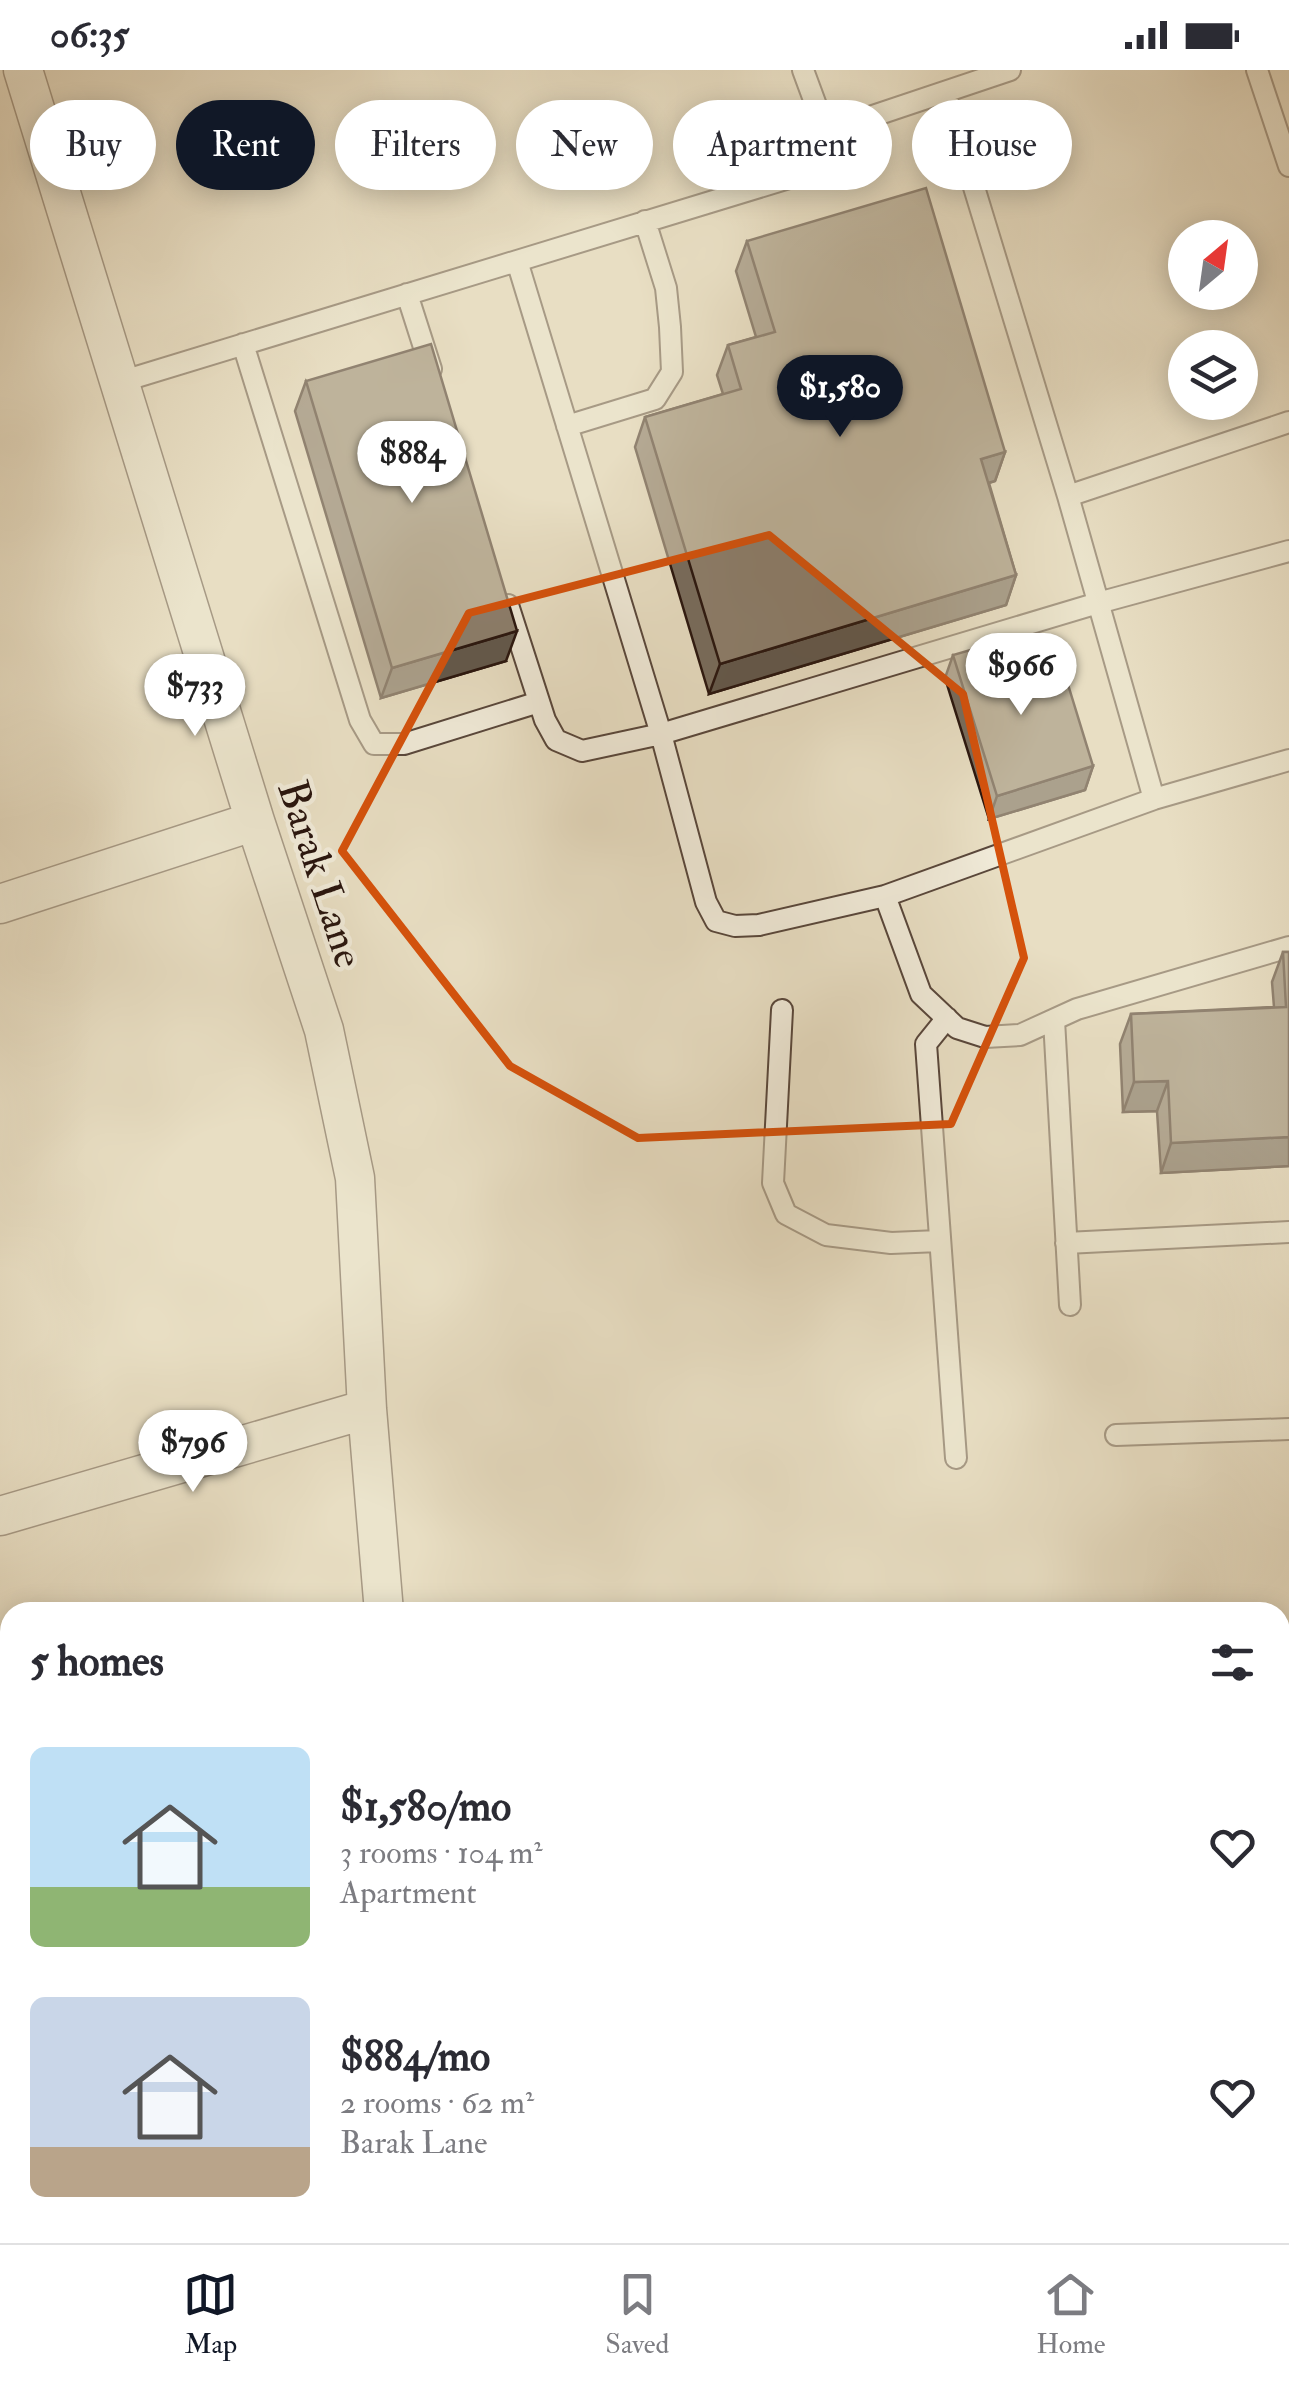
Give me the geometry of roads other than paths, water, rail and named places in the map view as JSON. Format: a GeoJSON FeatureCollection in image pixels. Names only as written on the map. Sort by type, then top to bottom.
{"type":"FeatureCollection","features":[{"type":"Feature","properties":{"kind":"street","name":"Barak Lane"},"geometry":{"type":"LineString","coordinates":[[23,70],[255,821],[324,1030],[355,1178],[367,1409],[383,1602]]}},
{"type":"Feature","properties":{"kind":"street"},"geometry":{"type":"LineString","coordinates":[[0,904],[255,821]]}},
{"type":"Feature","properties":{"kind":"street"},"geometry":{"type":"LineString","coordinates":[[0,1516],[367,1409]]}},
{"type":"Feature","properties":{"kind":"lane"},"geometry":{"type":"LineString","coordinates":[[803,70],[814,100]]}},
{"type":"Feature","properties":{"kind":"lane"},"geometry":{"type":"LineString","coordinates":[[892,109],[1010,70]]}},
{"type":"Feature","properties":{"kind":"lane"},"geometry":{"type":"LineString","coordinates":[[1257,70],[1289,166]]}},
{"type":"Feature","properties":{"kind":"lane"},"geometry":{"type":"LineString","coordinates":[[945,92],[1068,496],[1154,799]]}},
{"type":"Feature","properties":{"kind":"lane"},"geometry":{"type":"LineString","coordinates":[[120,382],[749,190]]}},
{"type":"Feature","properties":{"kind":"lane"},"geometry":{"type":"LineString","coordinates":[[567,426],[655,400],[672,372],[666,288],[644,222]]}},
{"type":"Feature","properties":{"kind":"lane"},"geometry":{"type":"LineString","coordinates":[[517,261],[661,734],[706,902],[716,921],[735,926],[759,924],[885,896],[1154,799],[1289,760]]}},
{"type":"Feature","properties":{"kind":"lane"},"geometry":{"type":"LineString","coordinates":[[406,294],[437,387]]}},
{"type":"Feature","properties":{"kind":"lane"},"geometry":{"type":"LineString","coordinates":[[243,344],[360,720],[374,744],[404,744],[539,702]]}},
{"type":"Feature","properties":{"kind":"lane"},"geometry":{"type":"LineString","coordinates":[[1068,496],[1289,422]]}},
{"type":"Feature","properties":{"kind":"lane"},"geometry":{"type":"LineString","coordinates":[[503,590],[539,702],[556,740],[582,751],[661,734],[1098,603],[1289,551]]}},
{"type":"Feature","properties":{"kind":"lane"},"geometry":{"type":"LineString","coordinates":[[885,896],[921,994],[957,1028],[985,1037],[1020,1035],[1077,1009],[1289,947]]}},
{"type":"Feature","properties":{"kind":"lane"},"geometry":{"type":"LineString","coordinates":[[782,1010],[774,1183],[786,1214],[826,1235],[891,1243],[939,1241]]}},
{"type":"Feature","properties":{"kind":"lane"},"geometry":{"type":"LineString","coordinates":[[947,1018],[926,1044],[956,1458]]}},
{"type":"Feature","properties":{"kind":"lane"},"geometry":{"type":"LineString","coordinates":[[1054,1020],[1070,1305]]}},
{"type":"Feature","properties":{"kind":"lane"},"geometry":{"type":"LineString","coordinates":[[1066,1244],[1289,1232]]}},
{"type":"Feature","properties":{"kind":"lane"},"geometry":{"type":"LineString","coordinates":[[1116,1435],[1289,1429]]}}]}
